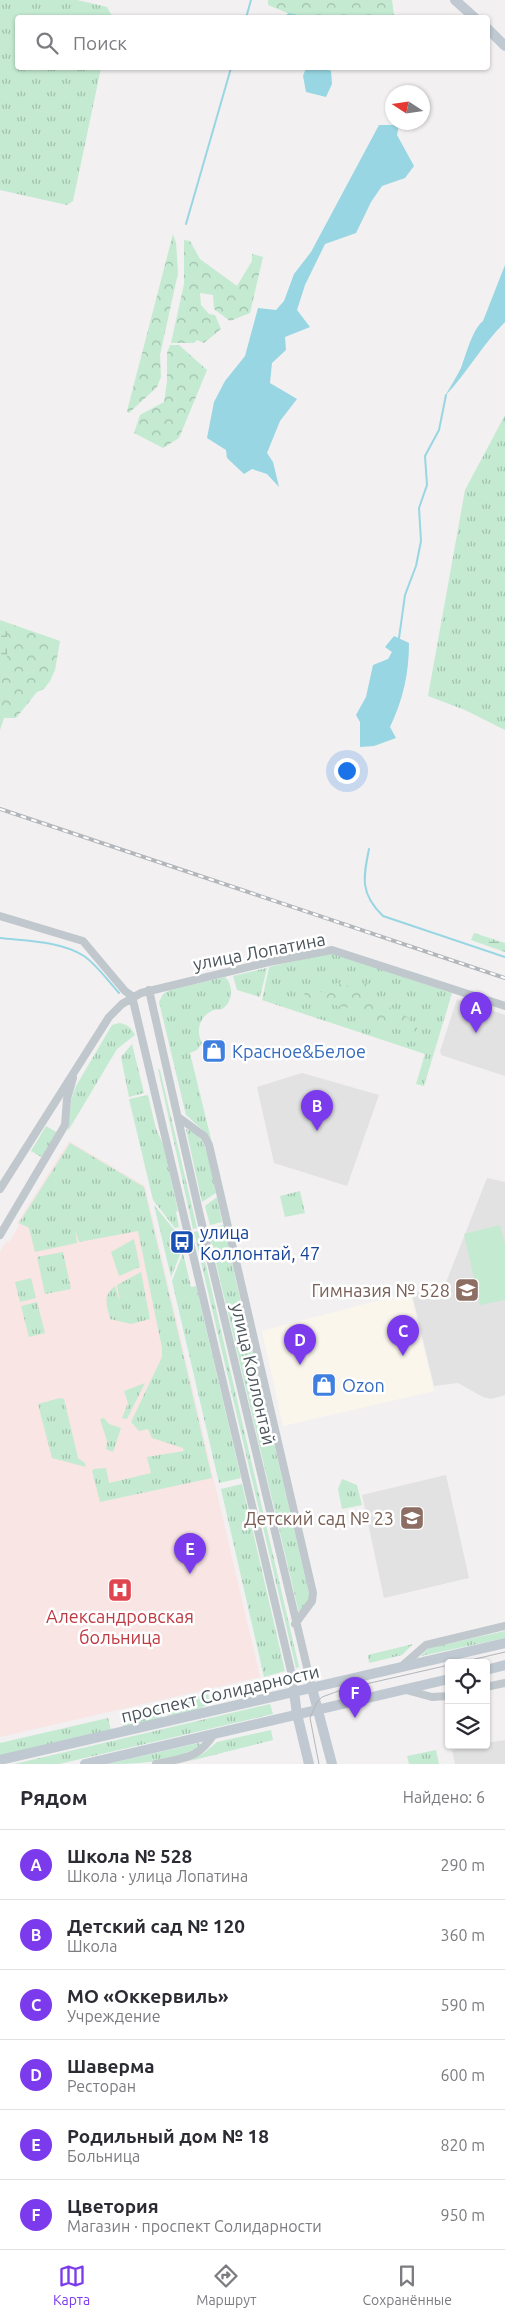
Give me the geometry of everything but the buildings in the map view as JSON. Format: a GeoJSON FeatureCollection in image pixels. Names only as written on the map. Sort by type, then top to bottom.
{"type":"FeatureCollection","features":[{"type":"Feature","properties":{"kind":"main road"},"geometry":{"type":"LineString","coordinates":[[455,0],[472,15]]}},
{"type":"Feature","properties":{"kind":"main road"},"geometry":{"type":"LineString","coordinates":[[490,31],[505,46]]}},
{"type":"Feature","properties":{"kind":"main road","name":"проспект Солидарности"},"geometry":{"type":"LineString","coordinates":[[0,1760],[505,1643]]}},
{"type":"Feature","properties":{"kind":"main road"},"geometry":{"type":"LineString","coordinates":[[490,1669],[505,1665]]}},
{"type":"Feature","properties":{"kind":"main road"},"geometry":{"type":"LineString","coordinates":[[85,1764],[445,1680]]}},
{"type":"Feature","properties":{"kind":"main road","name":"улица Коллонтай"},"geometry":{"type":"LineString","coordinates":[[312,1688],[332,1764]]}},
{"type":"Feature","properties":{"kind":"main road","name":"улица Коллонтай"},"geometry":{"type":"LineString","coordinates":[[294,1692],[297,1714],[309,1764]]}},
{"type":"Feature","properties":{"kind":"street"},"geometry":{"type":"LineString","coordinates":[[0,916],[83,941],[125,991],[132,996],[109,1017],[74,1073],[58,1094],[0,1190]]}},
{"type":"Feature","properties":{"kind":"street","name":"улица Лопатина"},"geometry":{"type":"LineString","coordinates":[[132,996],[150,990],[332,950],[505,1006]]}},
{"type":"Feature","properties":{"kind":"street","name":"улица Коллонтай"},"geometry":{"type":"LineString","coordinates":[[150,990],[312,1688]]}},
{"type":"Feature","properties":{"kind":"street","name":"улица Коллонтай"},"geometry":{"type":"LineString","coordinates":[[132,996],[252,1499],[291,1670],[294,1692]]}},
{"type":"Feature","properties":{"kind":"street"},"geometry":{"type":"LineString","coordinates":[[0,1235],[65,1125],[74,1073]]}},
{"type":"Feature","properties":{"kind":"street"},"geometry":{"type":"LineString","coordinates":[[58,1094],[68,1100]]}},
{"type":"Feature","properties":{"kind":"street"},"geometry":{"type":"LineString","coordinates":[[178,1116],[204,1136],[209,1145],[279,1446],[313,1593],[312,1601],[296,1624]]}},
{"type":"Feature","properties":{"kind":"street"},"geometry":{"type":"LineString","coordinates":[[400,1668],[426,1645],[505,1626]]}},
{"type":"Feature","properties":{"kind":"street"},"geometry":{"type":"LineString","coordinates":[[490,1686],[505,1682]]}},
{"type":"Feature","properties":{"kind":"street"},"geometry":{"type":"LineString","coordinates":[[404,1689],[432,1696],[445,1696]]}},
{"type":"Feature","properties":{"kind":"street"},"geometry":{"type":"LineString","coordinates":[[156,1764],[197,1754],[206,1746],[214,1734]]}},
{"type":"Feature","properties":{"kind":"shaded area"},"geometry":{"type":"Polygon","coordinates":[[[457,999],[505,1015],[505,1076],[441,1055],[440,1051],[457,999]]]}},
{"type":"Feature","properties":{"kind":"shaded area"},"geometry":{"type":"Polygon","coordinates":[[[302,1073],[379,1095],[347,1186],[274,1163],[257,1087],[302,1073]]]}},
{"type":"Feature","properties":{"kind":"shaded area"},"geometry":{"type":"Polygon","coordinates":[[[69,1141],[145,1186],[260,1677],[0,1737],[0,1252],[6,1241],[9,1242],[13,1236],[19,1225],[17,1223],[69,1141]]]}},
{"type":"Feature","properties":{"kind":"shaded area","name":"Гимназия № 528"},"geometry":{"type":"Polygon","coordinates":[[[487,1178],[505,1182],[505,1395],[491,1399],[483,1397],[458,1383],[434,1386],[412,1294],[445,1285],[487,1178]]]}},
{"type":"Feature","properties":{"kind":"shaded area"},"geometry":{"type":"Polygon","coordinates":[[[410,1292],[434,1391],[283,1426],[262,1331],[410,1292]]]}},
{"type":"Feature","properties":{"kind":"shaded area","name":"Детский сад № 23"},"geometry":{"type":"Polygon","coordinates":[[[446,1475],[469,1578],[384,1598],[362,1495],[446,1475]]]}},
{"type":"Feature","properties":{"kind":"shaded area"},"geometry":{"type":"Polygon","coordinates":[[[505,1740],[505,1764],[455,1764],[452,1750],[490,1749],[490,1742],[505,1740]]]}},
{"type":"Feature","properties":{"kind":"green space"},"geometry":{"type":"Polygon","coordinates":[[[0,0],[77,0],[107,7],[111,15],[15,15],[15,70],[101,70],[73,201],[67,205],[0,190],[0,0]]]}},
{"type":"Feature","properties":{"kind":"green space"},"geometry":{"type":"Polygon","coordinates":[[[268,0],[392,0],[394,15],[292,15],[268,5],[268,0]]]}},
{"type":"Feature","properties":{"kind":"green space"},"geometry":{"type":"Polygon","coordinates":[[[173,234],[176,243],[178,273],[160,355],[161,377],[157,387],[129,413],[127,411],[173,234]]]}},
{"type":"Feature","properties":{"kind":"green space"},"geometry":{"type":"Polygon","coordinates":[[[184,240],[190,241],[200,259],[237,286],[252,261],[252,254],[263,257],[250,313],[230,321],[214,309],[213,295],[200,293],[201,305],[209,314],[215,315],[221,329],[204,343],[197,340],[194,343],[171,343],[184,284],[184,240]]]}},
{"type":"Feature","properties":{"kind":"green space"},"geometry":{"type":"Polygon","coordinates":[[[170,345],[179,345],[207,370],[179,438],[163,448],[134,433],[140,415],[164,402],[167,381],[167,353],[170,345]]]}},
{"type":"Feature","properties":{"kind":"green space"},"geometry":{"type":"Polygon","coordinates":[[[505,415],[505,730],[465,710],[428,696],[465,490],[505,415]]]}},
{"type":"Feature","properties":{"kind":"green space"},"geometry":{"type":"Polygon","coordinates":[[[0,620],[60,641],[55,670],[50,681],[44,689],[37,692],[16,718],[4,718],[0,730],[0,620]]]}},
{"type":"Feature","properties":{"kind":"green space"},"geometry":{"type":"Polygon","coordinates":[[[0,626],[7,628],[7,662],[0,668],[0,626]]]}},
{"type":"Feature","properties":{"kind":"green space"},"geometry":{"type":"Polygon","coordinates":[[[474,933],[505,943],[505,952],[471,940],[474,933]]]}},
{"type":"Feature","properties":{"kind":"green space"},"geometry":{"type":"Polygon","coordinates":[[[325,954],[334,954],[452,993],[424,1086],[416,1084],[425,1054],[262,1000],[269,967],[325,954]]]}},
{"type":"Feature","properties":{"kind":"green space"},"geometry":{"type":"Polygon","coordinates":[[[267,968],[260,997],[237,990],[233,976],[267,968]]]}},
{"type":"Feature","properties":{"kind":"green space"},"geometry":{"type":"Polygon","coordinates":[[[225,977],[231,989],[228,1003],[222,1009],[205,1015],[199,1028],[202,1043],[197,1050],[190,1053],[212,1143],[206,1133],[186,1115],[159,1002],[163,994],[170,990],[225,977]]]}},
{"type":"Feature","properties":{"kind":"green space"},"geometry":{"type":"Polygon","coordinates":[[[338,983],[344,986],[369,983],[373,1004],[392,1008],[404,1014],[418,1029],[416,1035],[412,1036],[409,1032],[398,1029],[396,1019],[383,1025],[371,1021],[369,1018],[374,1016],[375,1013],[357,1014],[355,1006],[345,1007],[319,1003],[312,1001],[304,994],[307,989],[319,986],[321,992],[327,993],[328,985],[338,983]]]}},
{"type":"Feature","properties":{"kind":"green space"},"geometry":{"type":"Polygon","coordinates":[[[119,1023],[128,1026],[135,1035],[117,1049],[68,1131],[71,1100],[76,1086],[112,1025],[119,1023]]]}},
{"type":"Feature","properties":{"kind":"green space"},"geometry":{"type":"Polygon","coordinates":[[[132,1044],[144,1093],[129,1097],[121,1057],[132,1044]]]}},
{"type":"Feature","properties":{"kind":"green space"},"geometry":{"type":"Polygon","coordinates":[[[158,1069],[160,1070],[197,1228],[193,1229],[158,1069]]]}},
{"type":"Feature","properties":{"kind":"green space"},"geometry":{"type":"Polygon","coordinates":[[[148,1095],[156,1129],[163,1144],[178,1211],[176,1212],[179,1227],[175,1228],[153,1200],[129,1099],[148,1095]]]}},
{"type":"Feature","properties":{"kind":"green space"},"geometry":{"type":"Polygon","coordinates":[[[46,1126],[58,1133],[43,1158],[31,1151],[46,1126]]]}},
{"type":"Feature","properties":{"kind":"green space"},"geometry":{"type":"Polygon","coordinates":[[[186,1129],[200,1139],[205,1147],[211,1166],[216,1193],[202,1202],[186,1129]]]}},
{"type":"Feature","properties":{"kind":"green space"},"geometry":{"type":"Polygon","coordinates":[[[70,1143],[144,1187],[212,1478],[100,1502],[92,1471],[94,1469],[106,1468],[109,1483],[151,1473],[147,1457],[184,1451],[183,1448],[152,1438],[148,1429],[139,1431],[131,1422],[162,1357],[162,1348],[138,1231],[79,1242],[75,1230],[77,1243],[35,1252],[29,1228],[19,1223],[70,1143]]]}},
{"type":"Feature","properties":{"kind":"green space"},"geometry":{"type":"Polygon","coordinates":[[[300,1191],[305,1213],[285,1217],[280,1196],[300,1191]]]}},
{"type":"Feature","properties":{"kind":"green space"},"geometry":{"type":"Polygon","coordinates":[[[217,1197],[222,1222],[210,1225],[205,1206],[217,1197]]]}},
{"type":"Feature","properties":{"kind":"green space"},"geometry":{"type":"Polygon","coordinates":[[[154,1205],[180,1237],[182,1250],[171,1277],[154,1205]]]}},
{"type":"Feature","properties":{"kind":"green space"},"geometry":{"type":"Polygon","coordinates":[[[223,1225],[310,1598],[299,1613],[208,1229],[223,1225]]]}},
{"type":"Feature","properties":{"kind":"green space"},"geometry":{"type":"Polygon","coordinates":[[[500,1225],[505,1244],[505,1300],[480,1305],[464,1234],[500,1225]]]}},
{"type":"Feature","properties":{"kind":"green space"},"geometry":{"type":"Polygon","coordinates":[[[198,1231],[299,1667],[296,1668],[194,1232],[198,1231]]]}},
{"type":"Feature","properties":{"kind":"green space"},"geometry":{"type":"Polygon","coordinates":[[[134,1239],[140,1267],[119,1276],[111,1252],[134,1239]]]}},
{"type":"Feature","properties":{"kind":"green space"},"geometry":{"type":"Polygon","coordinates":[[[63,1252],[71,1289],[45,1294],[37,1257],[63,1252]]]}},
{"type":"Feature","properties":{"kind":"green space"},"geometry":{"type":"Polygon","coordinates":[[[183,1253],[191,1287],[196,1286],[241,1478],[219,1483],[172,1281],[183,1253]]]}},
{"type":"Feature","properties":{"kind":"green space"},"geometry":{"type":"Polygon","coordinates":[[[141,1272],[150,1319],[131,1324],[110,1319],[106,1301],[108,1293],[115,1286],[120,1302],[117,1285],[141,1272]]]}},
{"type":"Feature","properties":{"kind":"green space"},"geometry":{"type":"Polygon","coordinates":[[[31,1278],[36,1298],[20,1302],[15,1282],[31,1278]]]}},
{"type":"Feature","properties":{"kind":"green space"},"geometry":{"type":"Polygon","coordinates":[[[37,1302],[45,1333],[29,1337],[21,1306],[37,1302]]]}},
{"type":"Feature","properties":{"kind":"green space"},"geometry":{"type":"Polygon","coordinates":[[[145,1383],[127,1419],[122,1418],[128,1403],[124,1391],[145,1383]]]}},
{"type":"Feature","properties":{"kind":"green space"},"geometry":{"type":"Polygon","coordinates":[[[60,1398],[64,1399],[78,1458],[85,1463],[86,1467],[52,1458],[38,1404],[60,1398]]]}},
{"type":"Feature","properties":{"kind":"green space"},"geometry":{"type":"Polygon","coordinates":[[[104,1418],[109,1424],[121,1428],[113,1452],[106,1449],[107,1441],[100,1419],[104,1418]]]}},
{"type":"Feature","properties":{"kind":"green space"},"geometry":{"type":"Polygon","coordinates":[[[342,1479],[357,1485],[362,1505],[342,1509],[338,1489],[342,1479]]]}},
{"type":"Feature","properties":{"kind":"green space"},"geometry":{"type":"Polygon","coordinates":[[[242,1484],[285,1671],[264,1677],[221,1489],[242,1484]]]}},
{"type":"Feature","properties":{"kind":"green space"},"geometry":{"type":"Polygon","coordinates":[[[505,1631],[505,1638],[421,1656],[429,1648],[505,1631]]]}},
{"type":"Feature","properties":{"kind":"green space"},"geometry":{"type":"Polygon","coordinates":[[[413,1644],[402,1655],[369,1663],[368,1655],[413,1644]]]}},
{"type":"Feature","properties":{"kind":"green space"},"geometry":{"type":"Polygon","coordinates":[[[208,1694],[210,1704],[196,1710],[168,1716],[165,1704],[208,1694]]]}},
{"type":"Feature","properties":{"kind":"green space"},"geometry":{"type":"Polygon","coordinates":[[[270,1704],[273,1714],[59,1764],[14,1764],[270,1704]]]}},
{"type":"Feature","properties":{"kind":"green space"},"geometry":{"type":"Polygon","coordinates":[[[159,1705],[162,1718],[123,1727],[120,1714],[159,1705]]]}},
{"type":"Feature","properties":{"kind":"green space"},"geometry":{"type":"Polygon","coordinates":[[[108,1718],[111,1730],[0,1756],[0,1743],[108,1718]]]}},
{"type":"Feature","properties":{"kind":"green space"},"geometry":{"type":"Polygon","coordinates":[[[271,1730],[273,1740],[190,1761],[204,1753],[217,1742],[271,1730]]]}},
{"type":"Feature","properties":{"kind":"green space"},"geometry":{"type":"Polygon","coordinates":[[[199,1743],[202,1745],[191,1751],[156,1761],[107,1764],[199,1743]]]}},
{"type":"Feature","properties":{"kind":"green space"},"geometry":{"type":"Polygon","coordinates":[[[436,1750],[439,1764],[409,1764],[407,1756],[436,1750]]]}},
{"type":"Feature","properties":{"kind":"water"},"geometry":{"type":"Polygon","coordinates":[[[305,70],[331,71],[332,84],[326,97],[306,92],[303,76],[305,70]]]}},
{"type":"Feature","properties":{"kind":"water"},"geometry":{"type":"Polygon","coordinates":[[[379,125],[385,125],[385,130],[398,130],[397,135],[414,166],[405,178],[382,186],[371,202],[356,233],[325,244],[305,285],[297,310],[310,327],[285,337],[286,350],[272,363],[270,383],[297,399],[280,421],[267,453],[273,462],[279,487],[267,474],[252,469],[244,474],[227,458],[226,450],[207,438],[214,402],[225,381],[245,356],[258,308],[276,310],[284,301],[294,274],[311,252],[379,125]]]}},
{"type":"Feature","properties":{"kind":"water"},"geometry":{"type":"Polygon","coordinates":[[[505,265],[505,322],[445,396],[461,368],[473,336],[483,321],[505,265]]]}},
{"type":"Feature","properties":{"kind":"water"},"geometry":{"type":"Polygon","coordinates":[[[394,636],[409,643],[408,665],[404,686],[390,727],[396,738],[374,746],[360,747],[360,722],[356,715],[366,697],[373,665],[388,659],[392,652],[385,647],[394,636]]]}},
{"type":"Feature","properties":{"kind":"waterway"},"geometry":{"type":"LineString","coordinates":[[247,15],[251,0]]}},
{"type":"Feature","properties":{"kind":"waterway"},"geometry":{"type":"LineString","coordinates":[[288,15],[293,15]]}},
{"type":"Feature","properties":{"kind":"waterway"},"geometry":{"type":"LineString","coordinates":[[186,224],[230,70]]}},
{"type":"Feature","properties":{"kind":"waterway"},"geometry":{"type":"LineString","coordinates":[[399,638],[405,595],[416,566],[421,541],[419,508],[427,485],[425,456],[439,430],[446,395]]}},
{"type":"Feature","properties":{"kind":"waterway"},"geometry":{"type":"LineString","coordinates":[[369,849],[365,869],[365,885],[370,900],[383,916],[505,957]]}},
{"type":"Feature","properties":{"kind":"waterway"},"geometry":{"type":"LineString","coordinates":[[0,938],[43,942],[75,951],[93,964],[119,993]]}},
{"type":"Feature","properties":{"kind":"tram line"},"geometry":{"type":"LineString","coordinates":[[475,1659],[505,1652]]}},
{"type":"Feature","properties":{"kind":"tram line"},"geometry":{"type":"LineString","coordinates":[[319,1764],[310,1718],[317,1702],[322,1697],[344,1689],[445,1666]]}},
{"type":"Feature","properties":{"kind":"railway"},"geometry":{"type":"LineString","coordinates":[[0,809],[505,978]]}},
{"type":"Feature","properties":{"kind":"place","name":"Школа № 528"},"geometry":{"type":"Point","coordinates":[476,1033]}},
{"type":"Feature","properties":{"kind":"place","name":"Красное&Белое"},"geometry":{"type":"Point","coordinates":[214,1051]}},
{"type":"Feature","properties":{"kind":"place","name":"Детский сад № 120"},"geometry":{"type":"Point","coordinates":[317,1131]}},
{"type":"Feature","properties":{"kind":"place","name":"улица Коллонтай, 47"},"geometry":{"type":"Point","coordinates":[182,1242]}},
{"type":"Feature","properties":{"kind":"place","name":"Гимназия № 528"},"geometry":{"type":"Point","coordinates":[467,1290]}},
{"type":"Feature","properties":{"kind":"place","name":"МО «Оккервиль»"},"geometry":{"type":"Point","coordinates":[403,1356]}},
{"type":"Feature","properties":{"kind":"place","name":"Шаверма"},"geometry":{"type":"Point","coordinates":[300,1365]}},
{"type":"Feature","properties":{"kind":"place","name":"Ozon"},"geometry":{"type":"Point","coordinates":[324,1385]}},
{"type":"Feature","properties":{"kind":"place","name":"Детский сад № 23"},"geometry":{"type":"Point","coordinates":[412,1518]}},
{"type":"Feature","properties":{"kind":"place","name":"Родильный дом № 18"},"geometry":{"type":"Point","coordinates":[190,1574]}},
{"type":"Feature","properties":{"kind":"place","name":"Александровская больница"},"geometry":{"type":"Point","coordinates":[120,1590]}},
{"type":"Feature","properties":{"kind":"place","name":"Цветория"},"geometry":{"type":"Point","coordinates":[355,1718]}}]}
